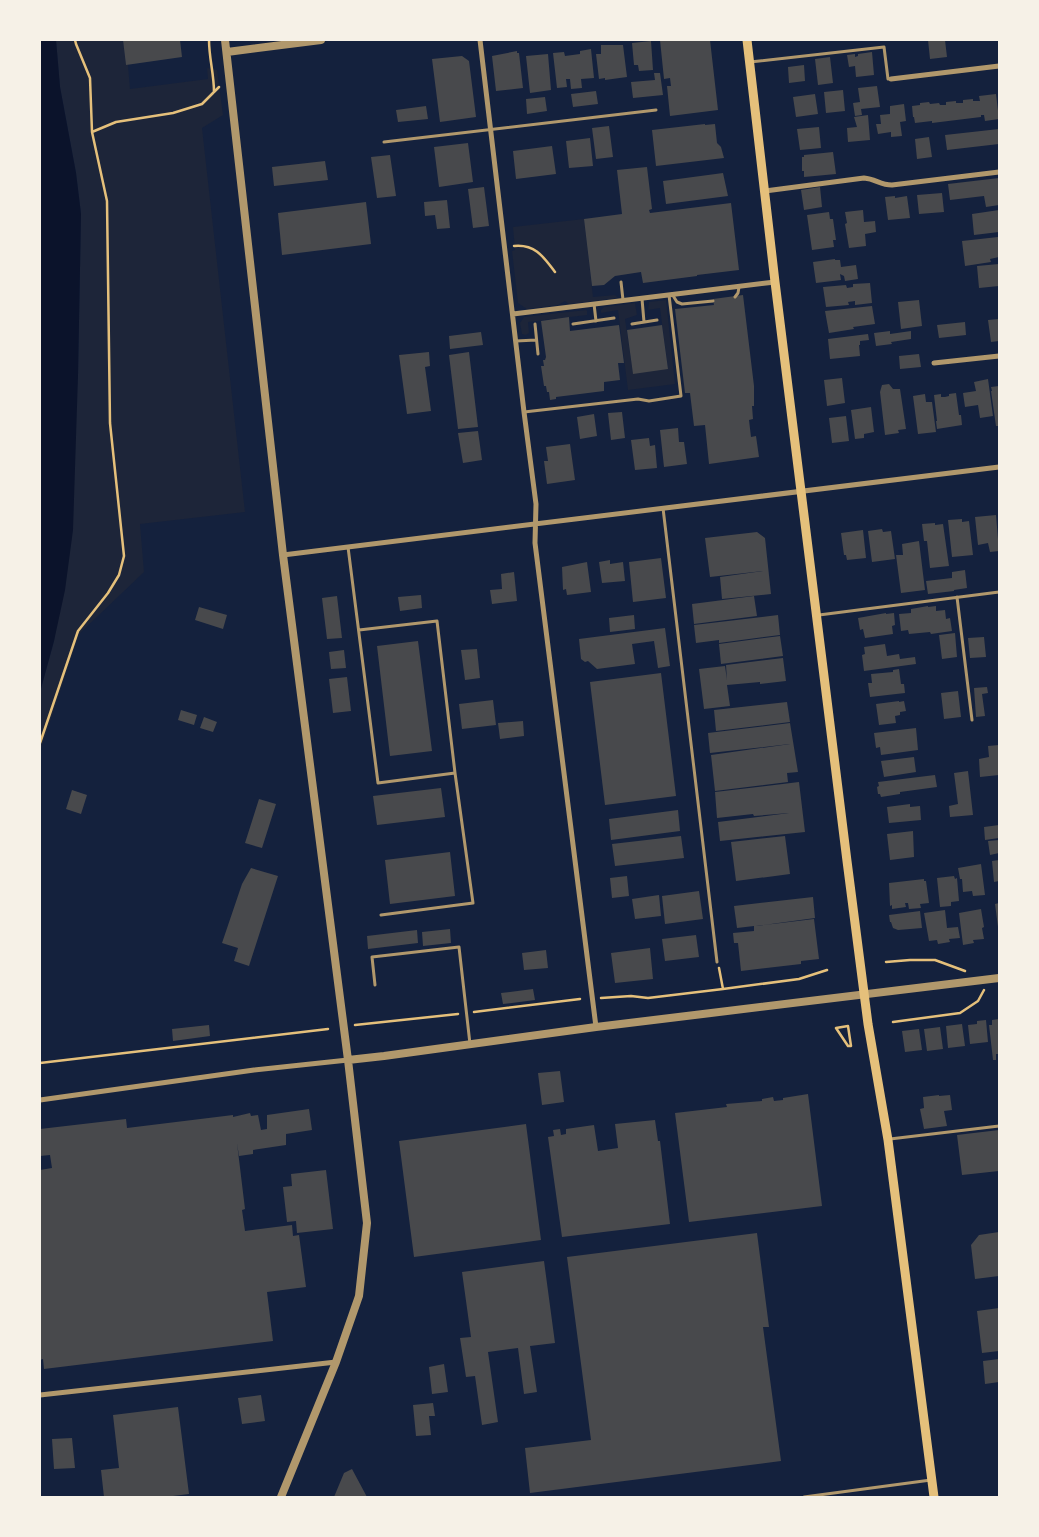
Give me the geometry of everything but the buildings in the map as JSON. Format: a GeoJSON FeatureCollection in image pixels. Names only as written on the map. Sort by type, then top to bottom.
{"type":"FeatureCollection","features":[{"type":"Feature","properties":{"kind":"main road"},"geometry":{"type":"LineString","coordinates":[[747,40],[775,282],[868,1024],[888,1140],[934,1497]]}},
{"type":"Feature","properties":{"kind":"street"},"geometry":{"type":"LineString","coordinates":[[225,40],[283,554],[367,1223],[359,1296],[336,1362],[281,1497]]}},
{"type":"Feature","properties":{"kind":"street"},"geometry":{"type":"LineString","coordinates":[[227,52],[321,40]]}},
{"type":"Feature","properties":{"kind":"street"},"geometry":{"type":"LineString","coordinates":[[480,40],[536,504],[535,543],[596,1027]]}},
{"type":"Feature","properties":{"kind":"street"},"geometry":{"type":"LineString","coordinates":[[891,79],[999,66]]}},
{"type":"Feature","properties":{"kind":"street"},"geometry":{"type":"LineString","coordinates":[[765,190],[864,178],[872,179],[882,185],[892,185],[999,172]]}},
{"type":"Feature","properties":{"kind":"street"},"geometry":{"type":"LineString","coordinates":[[513,314],[775,282]]}},
{"type":"Feature","properties":{"kind":"street"},"geometry":{"type":"LineString","coordinates":[[934,363],[999,356]]}},
{"type":"Feature","properties":{"kind":"street"},"geometry":{"type":"LineString","coordinates":[[283,554],[999,467]]}},
{"type":"Feature","properties":{"kind":"street"},"geometry":{"type":"LineString","coordinates":[[40,1100],[254,1070],[470,1045],[596,1027],[999,978]]}},
{"type":"Feature","properties":{"kind":"street"},"geometry":{"type":"LineString","coordinates":[[40,1395],[336,1362]]}},
{"type":"Feature","properties":{"kind":"lane"},"geometry":{"type":"LineString","coordinates":[[750,62],[884,47],[888,79],[891,79]]}},
{"type":"Feature","properties":{"kind":"lane"},"geometry":{"type":"LineString","coordinates":[[384,142],[656,110]]}},
{"type":"Feature","properties":{"kind":"lane"},"geometry":{"type":"LineString","coordinates":[[621,282],[623,300]]}},
{"type":"Feature","properties":{"kind":"lane"},"geometry":{"type":"LineString","coordinates":[[734,296],[738,293],[739,286]]}},
{"type":"Feature","properties":{"kind":"lane"},"geometry":{"type":"LineString","coordinates":[[670,294],[677,302],[682,304],[713,301]]}},
{"type":"Feature","properties":{"kind":"lane"},"geometry":{"type":"LineString","coordinates":[[524,412],[638,399],[649,401],[681,396],[670,294]]}},
{"type":"Feature","properties":{"kind":"lane"},"geometry":{"type":"LineString","coordinates":[[642,298],[644,322]]}},
{"type":"Feature","properties":{"kind":"lane"},"geometry":{"type":"LineString","coordinates":[[594,304],[596,321]]}},
{"type":"Feature","properties":{"kind":"lane"},"geometry":{"type":"LineString","coordinates":[[573,324],[614,318]]}},
{"type":"Feature","properties":{"kind":"lane"},"geometry":{"type":"LineString","coordinates":[[632,324],[657,320]]}},
{"type":"Feature","properties":{"kind":"lane"},"geometry":{"type":"LineString","coordinates":[[534,324],[538,354]]}},
{"type":"Feature","properties":{"kind":"lane"},"geometry":{"type":"LineString","coordinates":[[516,342],[536,340]]}},
{"type":"Feature","properties":{"kind":"lane"},"geometry":{"type":"LineString","coordinates":[[663,508],[717,962]]}},
{"type":"Feature","properties":{"kind":"lane"},"geometry":{"type":"LineString","coordinates":[[348,547],[378,782],[455,773]]}},
{"type":"Feature","properties":{"kind":"lane"},"geometry":{"type":"LineString","coordinates":[[816,615],[999,592]]}},
{"type":"Feature","properties":{"kind":"lane"},"geometry":{"type":"LineString","coordinates":[[956,597],[972,720]]}},
{"type":"Feature","properties":{"kind":"lane"},"geometry":{"type":"LineString","coordinates":[[359,630],[437,621],[473,903],[380,914]]}},
{"type":"Feature","properties":{"kind":"lane"},"geometry":{"type":"LineString","coordinates":[[375,984],[372,957],[460,947],[470,1045]]}},
{"type":"Feature","properties":{"kind":"lane"},"geometry":{"type":"LineString","coordinates":[[888,1140],[999,1126]]}},
{"type":"Feature","properties":{"kind":"lane"},"geometry":{"type":"LineString","coordinates":[[804,1497],[932,1480]]}},
{"type":"Feature","properties":{"kind":"path"},"geometry":{"type":"LineString","coordinates":[[40,743],[78,631],[108,593],[119,574],[124,556],[110,423],[107,201],[92,132],[90,78],[75,40]]}},
{"type":"Feature","properties":{"kind":"path"},"geometry":{"type":"LineString","coordinates":[[209,40],[214,92]]}},
{"type":"Feature","properties":{"kind":"path"},"geometry":{"type":"LineString","coordinates":[[92,132],[116,122],[173,113],[202,104],[229,78]]}},
{"type":"Feature","properties":{"kind":"path"},"geometry":{"type":"LineString","coordinates":[[505,246],[525,245],[542,255],[555,272]]}},
{"type":"Feature","properties":{"kind":"path"},"geometry":{"type":"LineString","coordinates":[[886,962],[935,960],[990,979],[978,1001],[960,1013],[893,1022]]}},
{"type":"Feature","properties":{"kind":"path"},"geometry":{"type":"LineString","coordinates":[[720,970],[723,989]]}},
{"type":"Feature","properties":{"kind":"path"},"geometry":{"type":"LineString","coordinates":[[599,998],[631,996],[648,998],[723,989],[799,979],[827,970]]}},
{"type":"Feature","properties":{"kind":"path"},"geometry":{"type":"LineString","coordinates":[[848,1026],[851,1046],[848,1046],[836,1028],[848,1026]]}},
{"type":"Feature","properties":{"kind":"path"},"geometry":{"type":"LineString","coordinates":[[40,1063],[328,1029]]}},
{"type":"Feature","properties":{"kind":"shaded area"},"geometry":{"type":"Polygon","coordinates":[[[40,40],[56,40],[60,87],[76,173],[81,214],[73,530],[65,590],[40,692],[40,40]]]}},
{"type":"Feature","properties":{"kind":"shaded area"},"geometry":{"type":"Polygon","coordinates":[[[56,40],[123,40],[130,89],[208,79],[207,68],[217,70],[223,115],[202,128],[245,512],[140,524],[144,572],[79,634],[40,752],[40,692],[54,641],[78,375],[81,214],[76,173],[60,87],[56,40]]]}},
{"type":"Feature","properties":{"kind":"shaded area"},"geometry":{"type":"Polygon","coordinates":[[[584,219],[593,297],[615,295],[618,298],[569,304],[565,301],[558,305],[527,309],[518,303],[512,251],[515,250],[513,227],[584,219]]]}},
{"type":"Feature","properties":{"kind":"shaded area"},"geometry":{"type":"Polygon","coordinates":[[[666,300],[675,384],[628,390],[618,310],[601,313],[601,310],[604,307],[635,303],[637,315],[625,319],[633,373],[668,368],[660,308],[648,310],[649,302],[666,300]]]}},
{"type":"Feature","properties":{"kind":"shaded area"},"geometry":{"type":"Polygon","coordinates":[[[586,310],[587,315],[528,322],[529,333],[526,335],[522,334],[520,323],[524,317],[586,310]]]}}]}
